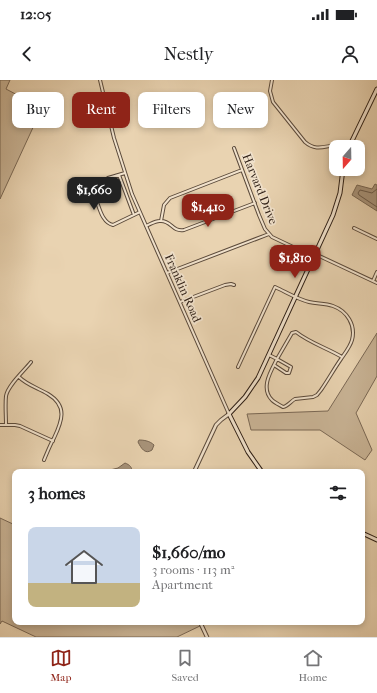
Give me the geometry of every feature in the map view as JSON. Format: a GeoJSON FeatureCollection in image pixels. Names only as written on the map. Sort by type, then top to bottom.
{"type":"FeatureCollection","features":[{"type":"Feature","properties":{"kind":"main road"},"geometry":{"type":"LineString","coordinates":[[352,140],[377,89]]}},
{"type":"Feature","properties":{"kind":"main road"},"geometry":{"type":"LineString","coordinates":[[229,414],[251,390],[333,215],[338,203],[342,176]]}},
{"type":"Feature","properties":{"kind":"main road","name":"Franklin Road"},"geometry":{"type":"LineString","coordinates":[[229,414],[248,452],[260,469]]}},
{"type":"Feature","properties":{"kind":"main road"},"geometry":{"type":"LineString","coordinates":[[365,534],[377,540]]}},
{"type":"Feature","properties":{"kind":"street","name":"Franklin Road"},"geometry":{"type":"LineString","coordinates":[[100,80],[112,132],[125,173],[140,212],[229,414]]}},
{"type":"Feature","properties":{"kind":"street"},"geometry":{"type":"LineString","coordinates":[[272,80],[270,91],[273,102],[305,142],[315,148],[329,146]]}},
{"type":"Feature","properties":{"kind":"street","name":"Harvard Drive"},"geometry":{"type":"LineString","coordinates":[[234,148],[263,225],[269,234],[277,240],[293,247]]}},
{"type":"Feature","properties":{"kind":"street"},"geometry":{"type":"LineString","coordinates":[[161,221],[164,205],[170,198],[242,170]]}},
{"type":"Feature","properties":{"kind":"street"},"geometry":{"type":"LineString","coordinates":[[125,173],[106,180],[97,202],[106,221],[113,225],[140,212]]}},
{"type":"Feature","properties":{"kind":"street"},"geometry":{"type":"LineString","coordinates":[[119,175],[134,215]]}},
{"type":"Feature","properties":{"kind":"street"},"geometry":{"type":"LineString","coordinates":[[146,226],[157,221],[161,221],[166,222],[175,229],[181,230],[254,203]]}},
{"type":"Feature","properties":{"kind":"street"},"geometry":{"type":"LineString","coordinates":[[354,228],[377,239]]}},
{"type":"Feature","properties":{"kind":"street"},"geometry":{"type":"LineString","coordinates":[[167,273],[269,234]]}},
{"type":"Feature","properties":{"kind":"street"},"geometry":{"type":"LineString","coordinates":[[315,254],[377,283]]}},
{"type":"Feature","properties":{"kind":"street"},"geometry":{"type":"LineString","coordinates":[[373,281],[377,272]]}},
{"type":"Feature","properties":{"kind":"street"},"geometry":{"type":"LineString","coordinates":[[180,302],[225,285],[234,285]]}},
{"type":"Feature","properties":{"kind":"street"},"geometry":{"type":"LineString","coordinates":[[238,367],[275,287],[311,303],[329,304],[339,308],[345,313],[350,321],[353,334],[350,345],[317,395],[295,399],[285,407],[273,401],[268,396],[266,383],[277,359],[292,333],[296,332],[342,357]]}},
{"type":"Feature","properties":{"kind":"street"},"geometry":{"type":"LineString","coordinates":[[268,354],[291,367],[289,373],[286,373],[274,366]]}},
{"type":"Feature","properties":{"kind":"street"},"geometry":{"type":"LineString","coordinates":[[6,425],[7,394],[11,386],[31,362]]}},
{"type":"Feature","properties":{"kind":"street"},"geometry":{"type":"LineString","coordinates":[[19,377],[28,384],[52,396],[59,404],[62,413],[61,420],[44,460]]}},
{"type":"Feature","properties":{"kind":"street"},"geometry":{"type":"LineString","coordinates":[[195,469],[216,425],[229,414]]}},
{"type":"Feature","properties":{"kind":"street"},"geometry":{"type":"LineString","coordinates":[[0,425],[20,426],[52,440]]}},
{"type":"Feature","properties":{"kind":"street"},"geometry":{"type":"LineString","coordinates":[[201,625],[207,637]]}},
{"type":"Feature","properties":{"kind":"shaded area"},"geometry":{"type":"Polygon","coordinates":[[[0,80],[10,80],[6,89],[12,92],[12,128],[33,128],[0,199],[0,80]]]}},
{"type":"Feature","properties":{"kind":"shaded area"},"geometry":{"type":"Polygon","coordinates":[[[377,333],[377,376],[356,413],[372,450],[365,460],[320,430],[251,430],[247,414],[328,411],[377,333]]]}},
{"type":"Feature","properties":{"kind":"shaded area"},"geometry":{"type":"Polygon","coordinates":[[[0,518],[12,524],[12,625],[202,625],[177,637],[36,637],[2,621],[0,624],[0,518]]]}},
{"type":"Feature","properties":{"kind":"water"},"geometry":{"type":"Polygon","coordinates":[[[375,184],[377,185],[377,211],[352,195],[357,185],[372,189],[375,184]]]}},
{"type":"Feature","properties":{"kind":"water"},"geometry":{"type":"Polygon","coordinates":[[[139,440],[147,441],[154,445],[152,450],[147,452],[145,451],[140,446],[138,442],[139,440]]]}},
{"type":"Feature","properties":{"kind":"water"},"geometry":{"type":"Polygon","coordinates":[[[125,463],[132,469],[114,469],[125,463]]]}}]}
